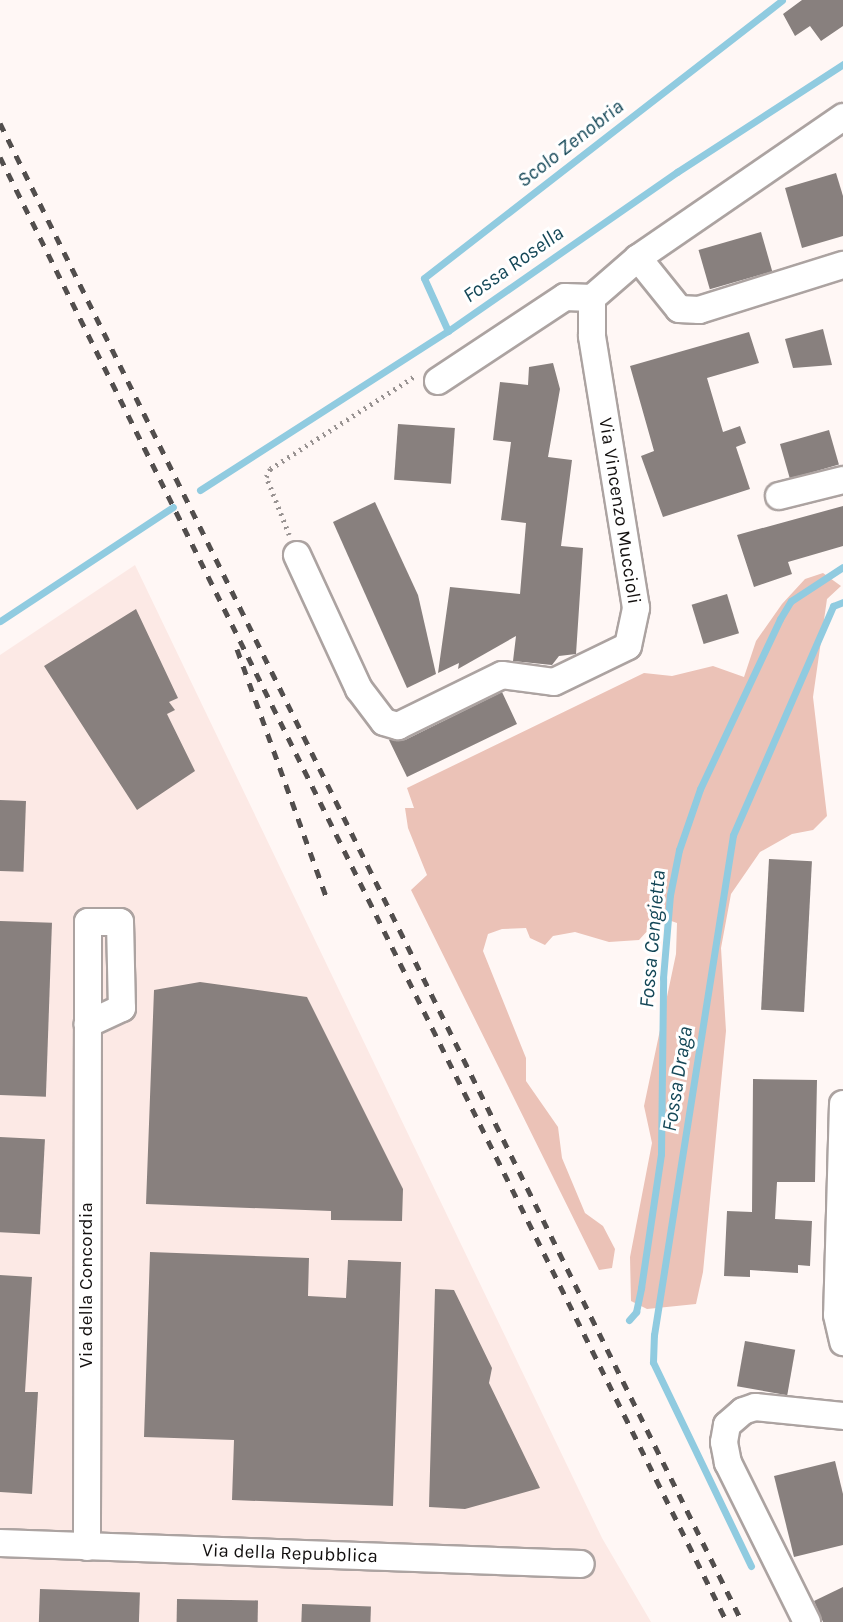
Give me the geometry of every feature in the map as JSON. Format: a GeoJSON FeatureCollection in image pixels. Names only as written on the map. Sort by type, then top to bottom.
{"type":"FeatureCollection","features":[{"type":"Feature","properties":{"kind":"street"},"geometry":{"type":"LineString","coordinates":[[438,381],[565,297],[592,298],[638,258],[842,120]]}},
{"type":"Feature","properties":{"kind":"street"},"geometry":{"type":"LineString","coordinates":[[638,258],[679,309],[699,310],[843,265]]}},
{"type":"Feature","properties":{"kind":"street","name":"Via Vincenzo Muccioli"},"geometry":{"type":"LineString","coordinates":[[297,555],[359,689],[384,722],[398,726],[502,675],[554,682],[628,646],[636,608],[596,363],[592,298]]}},
{"type":"Feature","properties":{"kind":"street"},"geometry":{"type":"LineString","coordinates":[[779,496],[843,480]]}},
{"type":"Feature","properties":{"kind":"street","name":"Via della Concordia"},"geometry":{"type":"LineString","coordinates":[[87,1547],[88,1024]]}},
{"type":"Feature","properties":{"kind":"street"},"geometry":{"type":"LineString","coordinates":[[843,1104],[837,1315],[843,1342]]}},
{"type":"Feature","properties":{"kind":"street"},"geometry":{"type":"LineString","coordinates":[[807,1622],[728,1463],[724,1442],[727,1425],[743,1411],[755,1407],[843,1416]]}},
{"type":"Feature","properties":{"kind":"street","name":"Via della Repubblica"},"geometry":{"type":"LineString","coordinates":[[0,1544],[581,1564]]}},
{"type":"Feature","properties":{"kind":"path"},"geometry":{"type":"LineString","coordinates":[[297,555],[266,477],[270,470],[426,369],[438,381]]}},
{"type":"Feature","properties":{"kind":"shaded area"},"geometry":{"type":"Polygon","coordinates":[[[135,565],[602,1538],[651,1622],[0,1622],[0,655],[135,565]]]}},
{"type":"Feature","properties":{"kind":"shaded area"},"geometry":{"type":"Polygon","coordinates":[[[823,573],[841,586],[827,599],[813,697],[827,816],[813,830],[792,834],[760,852],[731,894],[721,948],[726,1031],[703,1272],[696,1304],[647,1309],[631,1301],[630,1257],[652,1143],[644,1106],[676,954],[677,923],[660,917],[639,940],[609,942],[575,932],[553,936],[545,945],[530,938],[526,928],[502,929],[488,934],[483,951],[526,1058],[526,1081],[558,1127],[562,1158],[585,1213],[603,1226],[615,1249],[612,1268],[599,1270],[411,890],[427,875],[408,828],[405,808],[414,808],[407,788],[644,673],[672,676],[713,666],[744,677],[756,641],[782,604],[805,579],[823,573]]]}},
{"type":"Feature","properties":{"kind":"building"},"geometry":{"type":"Polygon","coordinates":[[[802,0],[843,0],[843,26],[821,41],[810,26],[795,36],[783,14],[802,0]]]}},
{"type":"Feature","properties":{"kind":"building"},"geometry":{"type":"Polygon","coordinates":[[[836,173],[843,196],[843,236],[802,248],[785,188],[836,173]]]}},
{"type":"Feature","properties":{"kind":"building"},"geometry":{"type":"Polygon","coordinates":[[[761,232],[772,271],[710,289],[699,250],[761,232]]]}},
{"type":"Feature","properties":{"kind":"building"},"geometry":{"type":"Polygon","coordinates":[[[823,329],[832,365],[793,368],[785,339],[823,329]]]}},
{"type":"Feature","properties":{"kind":"building"},"geometry":{"type":"Polygon","coordinates":[[[749,332],[759,363],[707,378],[723,432],[740,426],[746,443],[736,447],[750,489],[663,517],[641,456],[654,451],[630,366],[749,332]]]}},
{"type":"Feature","properties":{"kind":"building"},"geometry":{"type":"Polygon","coordinates":[[[553,363],[560,389],[548,457],[572,460],[561,546],[583,548],[576,654],[559,656],[552,665],[513,661],[516,636],[458,669],[459,663],[438,673],[450,587],[520,594],[526,523],[501,520],[511,442],[493,440],[500,382],[528,385],[529,367],[553,363]]]}},
{"type":"Feature","properties":{"kind":"building"},"geometry":{"type":"Polygon","coordinates":[[[398,424],[455,428],[451,484],[394,480],[398,424]]]}},
{"type":"Feature","properties":{"kind":"building"},"geometry":{"type":"Polygon","coordinates":[[[829,430],[839,465],[790,479],[780,444],[829,430]]]}},
{"type":"Feature","properties":{"kind":"building"},"geometry":{"type":"Polygon","coordinates":[[[375,502],[418,595],[436,674],[407,688],[333,522],[375,502]]]}},
{"type":"Feature","properties":{"kind":"building"},"geometry":{"type":"Polygon","coordinates":[[[843,506],[843,546],[788,562],[792,574],[754,587],[737,535],[843,506]]]}},
{"type":"Feature","properties":{"kind":"building"},"geometry":{"type":"Polygon","coordinates":[[[727,594],[739,633],[704,644],[692,605],[727,594]]]}},
{"type":"Feature","properties":{"kind":"building"},"geometry":{"type":"Polygon","coordinates":[[[136,609],[178,698],[169,702],[175,710],[167,714],[195,771],[137,810],[44,666],[136,609]]]}},
{"type":"Feature","properties":{"kind":"building"},"geometry":{"type":"Polygon","coordinates":[[[502,692],[517,724],[407,777],[389,740],[405,740],[502,692]]]}},
{"type":"Feature","properties":{"kind":"building"},"geometry":{"type":"Polygon","coordinates":[[[0,800],[26,801],[24,872],[0,871],[0,800]]]}},
{"type":"Feature","properties":{"kind":"building"},"geometry":{"type":"Polygon","coordinates":[[[769,859],[812,861],[804,1012],[761,1010],[769,859]]]}},
{"type":"Feature","properties":{"kind":"building"},"geometry":{"type":"Polygon","coordinates":[[[0,921],[52,923],[46,1097],[0,1095],[0,921]]]}},
{"type":"Feature","properties":{"kind":"building"},"geometry":{"type":"Polygon","coordinates":[[[200,982],[307,997],[403,1189],[402,1221],[331,1220],[331,1211],[146,1204],[154,990],[200,982]]]}},
{"type":"Feature","properties":{"kind":"building"},"geometry":{"type":"Polygon","coordinates":[[[753,1079],[817,1080],[815,1182],[777,1182],[775,1219],[812,1221],[810,1266],[798,1265],[798,1273],[750,1270],[750,1277],[724,1276],[727,1211],[752,1212],[753,1079]]]}},
{"type":"Feature","properties":{"kind":"building"},"geometry":{"type":"Polygon","coordinates":[[[0,1137],[45,1139],[40,1234],[0,1232],[0,1137]]]}},
{"type":"Feature","properties":{"kind":"building"},"geometry":{"type":"Polygon","coordinates":[[[150,1252],[309,1258],[308,1296],[346,1298],[348,1260],[401,1262],[393,1506],[232,1500],[234,1440],[144,1437],[150,1252]]]}},
{"type":"Feature","properties":{"kind":"building"},"geometry":{"type":"Polygon","coordinates":[[[0,1275],[32,1277],[25,1392],[38,1392],[32,1494],[0,1492],[0,1275]]]}},
{"type":"Feature","properties":{"kind":"building"},"geometry":{"type":"Polygon","coordinates":[[[435,1289],[454,1290],[492,1368],[489,1383],[540,1488],[465,1509],[429,1507],[435,1289]]]}},
{"type":"Feature","properties":{"kind":"building"},"geometry":{"type":"Polygon","coordinates":[[[745,1341],[795,1350],[787,1395],[737,1386],[745,1341]]]}},
{"type":"Feature","properties":{"kind":"building"},"geometry":{"type":"Polygon","coordinates":[[[835,1461],[843,1494],[843,1545],[794,1557],[774,1476],[835,1461]]]}},
{"type":"Feature","properties":{"kind":"building"},"geometry":{"type":"Polygon","coordinates":[[[843,1587],[843,1622],[823,1622],[814,1601],[843,1587]]]}},
{"type":"Feature","properties":{"kind":"building"},"geometry":{"type":"Polygon","coordinates":[[[40,1589],[140,1592],[139,1622],[39,1622],[40,1589]]]}},
{"type":"Feature","properties":{"kind":"building"},"geometry":{"type":"Polygon","coordinates":[[[177,1599],[258,1600],[258,1622],[177,1622],[177,1599]]]}},
{"type":"Feature","properties":{"kind":"building"},"geometry":{"type":"Polygon","coordinates":[[[302,1604],[371,1606],[370,1622],[301,1622],[302,1604]]]}},
{"type":"Feature","properties":{"kind":"waterway","name":"Scolo Zenobria"},"geometry":{"type":"LineString","coordinates":[[448,331],[424,278],[782,0]]}},
{"type":"Feature","properties":{"kind":"waterway","name":"Fossa Rosella"},"geometry":{"type":"LineString","coordinates":[[200,490],[448,331],[677,172],[843,64]]}},
{"type":"Feature","properties":{"kind":"waterway","name":"Fossa Rosella"},"geometry":{"type":"LineString","coordinates":[[0,621],[173,507]]}},
{"type":"Feature","properties":{"kind":"waterway","name":"Fossa Cengietta"},"geometry":{"type":"LineString","coordinates":[[629,1320],[636,1312],[641,1288],[661,1154],[663,978],[670,895],[679,850],[700,789],[780,619],[791,601],[843,567]]}},
{"type":"Feature","properties":{"kind":"waterway","name":"Fossa Draga"},"geometry":{"type":"LineString","coordinates":[[751,1566],[653,1362],[654,1335],[733,835],[833,606],[843,602]]}},
{"type":"Feature","properties":{"kind":"railway"},"geometry":{"type":"LineString","coordinates":[[0,123],[742,1622]]}},
{"type":"Feature","properties":{"kind":"railway"},"geometry":{"type":"LineString","coordinates":[[0,157],[727,1622]]}},
{"type":"Feature","properties":{"kind":"railway"},"geometry":{"type":"LineString","coordinates":[[237,649],[328,902]]}}]}
